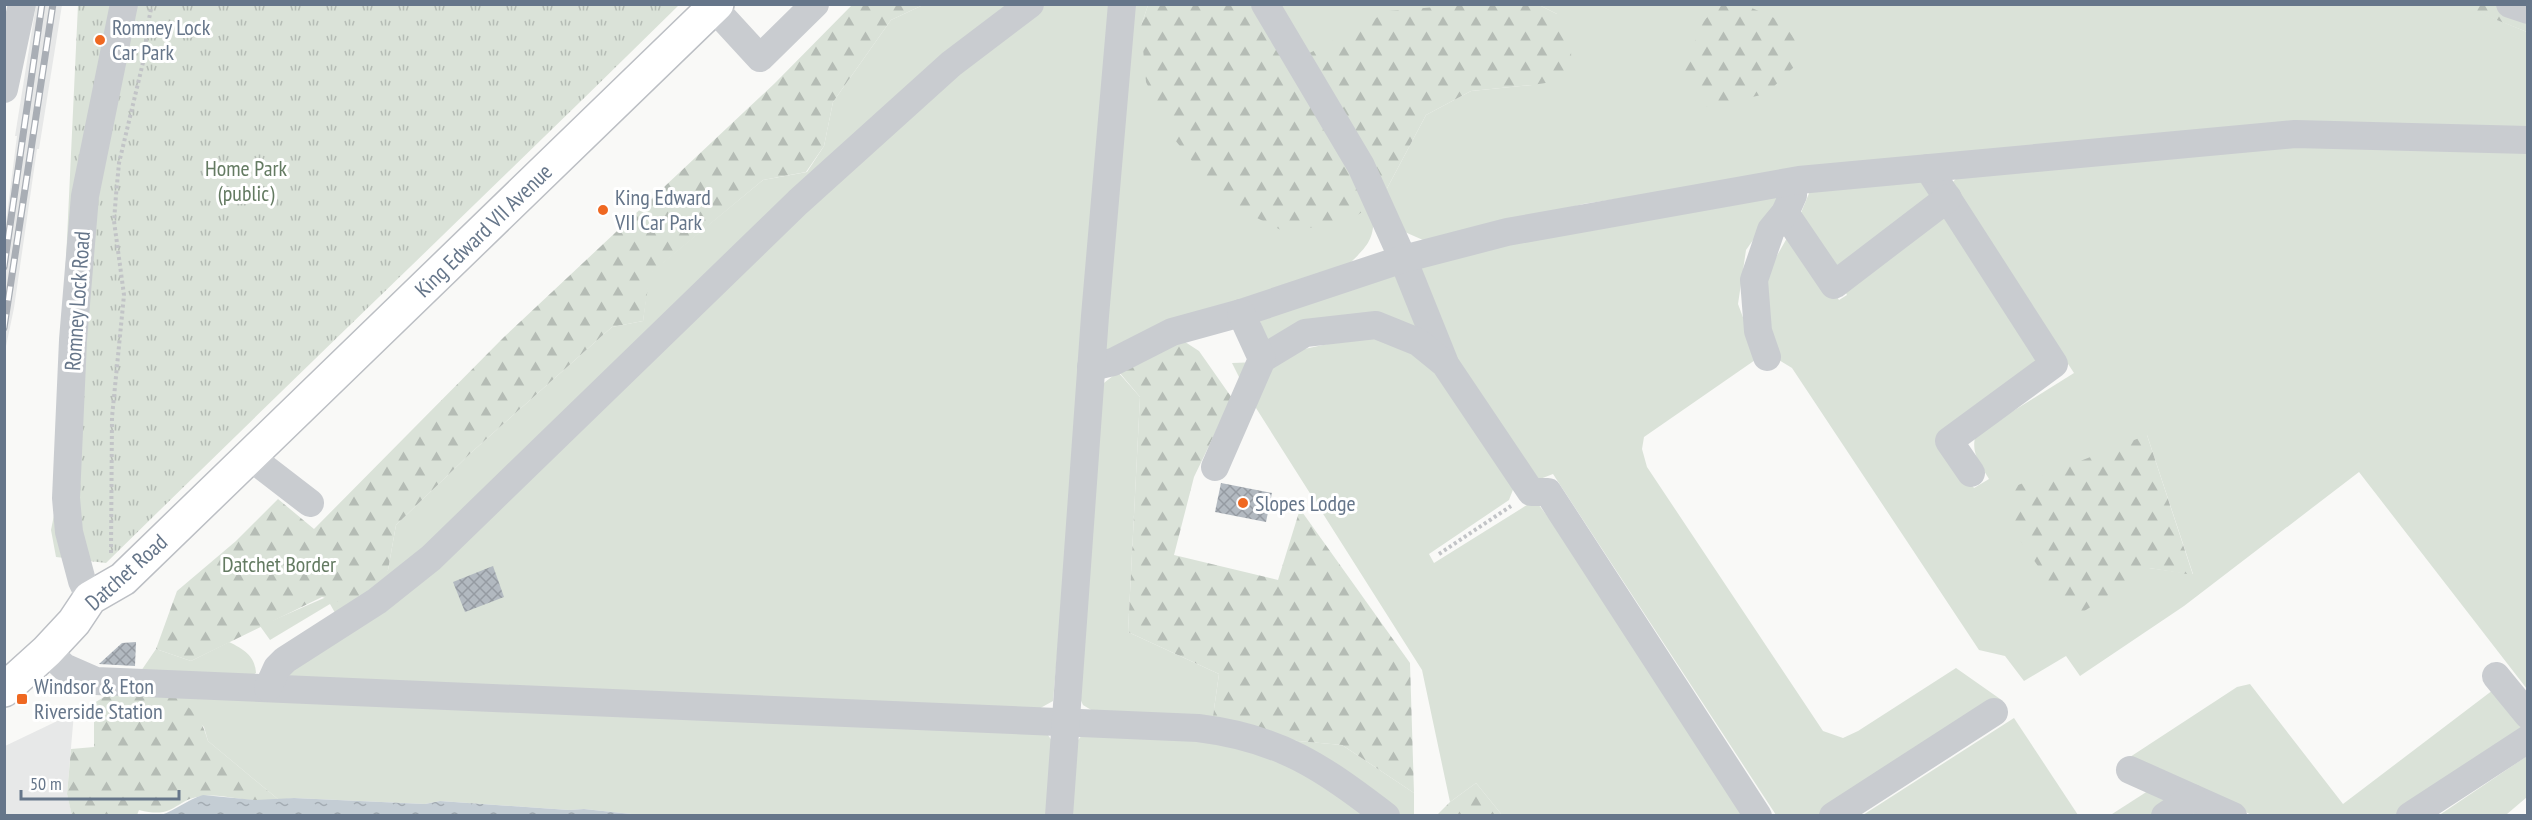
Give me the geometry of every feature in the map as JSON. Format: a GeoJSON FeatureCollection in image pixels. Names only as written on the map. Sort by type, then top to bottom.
{"type":"FeatureCollection","features":[{"type":"Feature","properties":{"kind":"main road","name":"King Edward VII Avenue"},"geometry":{"type":"LineString","coordinates":[[249,456],[386,327],[715,6]]}},
{"type":"Feature","properties":{"kind":"main road","name":"Datchet Road"},"geometry":{"type":"LineString","coordinates":[[4,690],[47,651],[74,622],[90,598],[123,579],[249,456]]}},
{"type":"Feature","properties":{"kind":"lane"},"geometry":{"type":"LineString","coordinates":[[4,89],[22,4]]}},
{"type":"Feature","properties":{"kind":"lane","name":"Romney Lock Road"},"geometry":{"type":"LineString","coordinates":[[90,598],[82,581],[69,531],[66,498],[73,340],[84,196],[124,4]]}},
{"type":"Feature","properties":{"kind":"lane"},"geometry":{"type":"LineString","coordinates":[[715,6],[760,58],[815,4]]}},
{"type":"Feature","properties":{"kind":"lane"},"geometry":{"type":"LineString","coordinates":[[268,688],[277,668],[285,660],[377,601],[431,558],[722,273],[838,164],[951,64],[1030,4]]}},
{"type":"Feature","properties":{"kind":"lane"},"geometry":{"type":"LineString","coordinates":[[1059,816],[1091,367],[1122,4]]}},
{"type":"Feature","properties":{"kind":"lane"},"geometry":{"type":"LineString","coordinates":[[1265,4],[1361,166],[1403,259],[1445,364],[1531,492],[1548,492],[1758,816]]}},
{"type":"Feature","properties":{"kind":"lane"},"geometry":{"type":"LineString","coordinates":[[2510,4],[2528,10]]}},
{"type":"Feature","properties":{"kind":"lane"},"geometry":{"type":"LineString","coordinates":[[1091,367],[1113,362],[1172,332],[1241,313],[1403,259],[1507,232],[1799,180],[2295,134],[2528,140]]}},
{"type":"Feature","properties":{"kind":"lane"},"geometry":{"type":"LineString","coordinates":[[1928,168],[2054,364],[1949,441],[1971,473]]}},
{"type":"Feature","properties":{"kind":"lane"},"geometry":{"type":"LineString","coordinates":[[1767,357],[1758,330],[1754,280],[1771,230],[1785,213],[1799,180]]}},
{"type":"Feature","properties":{"kind":"lane"},"geometry":{"type":"LineString","coordinates":[[1785,213],[1834,285],[1948,198]]}},
{"type":"Feature","properties":{"kind":"lane"},"geometry":{"type":"LineString","coordinates":[[1241,313],[1262,359]]}},
{"type":"Feature","properties":{"kind":"lane"},"geometry":{"type":"LineString","coordinates":[[1215,467],[1262,359],[1305,333],[1376,324],[1418,342],[1445,364]]}},
{"type":"Feature","properties":{"kind":"lane"},"geometry":{"type":"LineString","coordinates":[[249,456],[310,503]]}},
{"type":"Feature","properties":{"kind":"lane"},"geometry":{"type":"LineString","coordinates":[[47,651],[64,667],[96,681],[1198,728],[1245,736],[1290,751],[1310,762],[1386,816]]}},
{"type":"Feature","properties":{"kind":"lane"},"geometry":{"type":"LineString","coordinates":[[2496,676],[2528,715]]}},
{"type":"Feature","properties":{"kind":"lane"},"geometry":{"type":"LineString","coordinates":[[1833,816],[1994,712]]}},
{"type":"Feature","properties":{"kind":"lane"},"geometry":{"type":"LineString","coordinates":[[2410,816],[2528,739]]}},
{"type":"Feature","properties":{"kind":"lane"},"geometry":{"type":"LineString","coordinates":[[2130,770],[2233,816]]}},
{"type":"Feature","properties":{"kind":"lane"},"geometry":{"type":"LineString","coordinates":[[2165,816],[2192,798]]}},
{"type":"Feature","properties":{"kind":"path"},"geometry":{"type":"LineString","coordinates":[[123,579],[111,558],[112,417],[124,295],[114,221],[119,163],[146,50],[146,34],[152,4]]}},
{"type":"Feature","properties":{"kind":"path"},"geometry":{"type":"LineString","coordinates":[[1439,554],[1531,492]]}},
{"type":"Feature","properties":{"kind":"shaded area"},"geometry":{"type":"Polygon","coordinates":[[[36,5],[62,5],[39,149],[37,149],[14,308],[5,351],[5,230],[17,136],[15,136],[36,5]]]}},
{"type":"Feature","properties":{"kind":"shaded area"},"geometry":{"type":"Polygon","coordinates":[[[74,713],[67,794],[72,815],[5,816],[5,746],[74,713]]]}},
{"type":"Feature","properties":{"kind":"green space"},"geometry":{"type":"Polygon","coordinates":[[[2459,4],[2527,32],[2527,131],[1682,189],[1583,204],[1477,233],[1423,240],[1398,229],[1383,196],[1426,115],[1471,91],[1532,85],[1557,14],[1539,5],[2459,4]]]}},
{"type":"Feature","properties":{"kind":"green space","name":"Home Park (public)"},"geometry":{"type":"Polygon","coordinates":[[[78,5],[679,5],[106,563],[56,557],[51,530],[54,515],[78,5]]]}},
{"type":"Feature","properties":{"kind":"green space","name":"Datchet Border"},"geometry":{"type":"Polygon","coordinates":[[[852,5],[923,5],[891,20],[833,102],[824,146],[806,172],[763,180],[650,274],[643,321],[612,327],[474,450],[396,525],[388,570],[348,605],[322,597],[191,661],[156,649],[177,591],[236,541],[278,499],[314,529],[504,337],[775,83],[852,5]]]}},
{"type":"Feature","properties":{"kind":"green space"},"geometry":{"type":"Polygon","coordinates":[[[923,5],[1022,5],[451,534],[338,618],[330,604],[270,640],[260,626],[388,570],[396,525],[474,450],[612,327],[643,321],[649,274],[763,180],[807,172],[824,146],[833,102],[891,20],[923,5]]]}},
{"type":"Feature","properties":{"kind":"green space"},"geometry":{"type":"Polygon","coordinates":[[[1041,5],[1115,5],[1053,701],[1035,711],[288,680],[288,665],[384,604],[929,88],[1041,5]]]}},
{"type":"Feature","properties":{"kind":"green space"},"geometry":{"type":"Polygon","coordinates":[[[1126,5],[1148,5],[1141,26],[1373,204],[1373,225],[1367,245],[1347,266],[1107,353],[1097,343],[1126,5]]]}},
{"type":"Feature","properties":{"kind":"green space"},"geometry":{"type":"Polygon","coordinates":[[[1148,5],[1257,5],[1373,204],[1344,225],[1281,230],[1225,202],[1175,140],[1146,82],[1141,26],[1148,5]]]}},
{"type":"Feature","properties":{"kind":"green space"},"geometry":{"type":"Polygon","coordinates":[[[1276,5],[1459,5],[1445,7],[1304,56],[1276,5]]]}},
{"type":"Feature","properties":{"kind":"green space"},"geometry":{"type":"Polygon","coordinates":[[[1459,5],[1539,5],[1557,14],[1571,51],[1572,79],[1471,91],[1426,115],[1383,196],[1304,56],[1389,11],[1459,5]]]}},
{"type":"Feature","properties":{"kind":"green space"},"geometry":{"type":"Polygon","coordinates":[[[1718,5],[1745,5],[1781,21],[1798,43],[1797,64],[1766,94],[1705,107],[1682,73],[1703,22],[1718,5]]]}},
{"type":"Feature","properties":{"kind":"green space"},"geometry":{"type":"Polygon","coordinates":[[[2459,5],[2527,5],[2527,32],[2459,5]]]}},
{"type":"Feature","properties":{"kind":"green space"},"geometry":{"type":"Polygon","coordinates":[[[2527,145],[2527,689],[2359,472],[2184,606],[2080,676],[2066,656],[2024,681],[2005,656],[1979,650],[1792,368],[1774,357],[1765,291],[1771,266],[1791,231],[1839,300],[1847,295],[1842,285],[1939,215],[1955,218],[2044,362],[1941,439],[1974,488],[1989,479],[1975,452],[1976,434],[2074,373],[1962,203],[1953,182],[1962,172],[2259,147],[2527,145]],[[2147,435],[2149,568],[2193,574],[2147,435]]]}},
{"type":"Feature","properties":{"kind":"green space"},"geometry":{"type":"Polygon","coordinates":[[[1914,173],[1936,193],[1842,269],[1830,266],[1798,220],[1810,191],[1914,173]]]}},
{"type":"Feature","properties":{"kind":"green space"},"geometry":{"type":"Polygon","coordinates":[[[1781,194],[1773,212],[1746,250],[1738,304],[1758,358],[1644,437],[1642,449],[1647,467],[1823,731],[1843,738],[1858,731],[1956,668],[2003,701],[1830,815],[1776,815],[1553,474],[1540,479],[1527,472],[1451,360],[1419,273],[1425,257],[1781,194]]]}},
{"type":"Feature","properties":{"kind":"green space"},"geometry":{"type":"Polygon","coordinates":[[[1391,267],[1427,338],[1266,340],[1256,308],[1391,267]]]}},
{"type":"Feature","properties":{"kind":"green space"},"geometry":{"type":"Polygon","coordinates":[[[1179,338],[1199,351],[1232,398],[1194,477],[1174,555],[1278,580],[1300,509],[1410,663],[1414,793],[1342,745],[1276,739],[1212,723],[1219,674],[1128,632],[1140,397],[1119,372],[1179,338]]]}},
{"type":"Feature","properties":{"kind":"green space"},"geometry":{"type":"Polygon","coordinates":[[[1351,339],[1380,339],[1409,347],[1438,368],[1514,487],[1509,500],[1429,554],[1434,563],[1535,500],[1571,547],[1746,815],[1502,815],[1476,783],[1450,802],[1422,670],[1249,397],[1232,363],[1260,362],[1295,351],[1351,339]]]}},
{"type":"Feature","properties":{"kind":"green space"},"geometry":{"type":"Polygon","coordinates":[[[1118,372],[1140,397],[1128,632],[1219,674],[1212,723],[1098,714],[1083,705],[1075,687],[1100,386],[1118,372]]]}},
{"type":"Feature","properties":{"kind":"green space"},"geometry":{"type":"Polygon","coordinates":[[[2147,435],[2193,575],[2149,568],[2074,618],[2015,533],[2013,487],[2147,435]]]}},
{"type":"Feature","properties":{"kind":"green space"},"geometry":{"type":"Polygon","coordinates":[[[229,642],[251,657],[256,673],[248,678],[141,671],[156,649],[191,661],[229,642]]]}},
{"type":"Feature","properties":{"kind":"green space"},"geometry":{"type":"Polygon","coordinates":[[[2250,684],[2343,804],[2493,690],[2527,725],[2412,815],[2252,815],[2155,771],[2130,757],[2237,687],[2250,684]]]}},
{"type":"Feature","properties":{"kind":"green space"},"geometry":{"type":"Polygon","coordinates":[[[177,693],[1042,726],[1052,741],[1051,815],[641,815],[584,809],[569,810],[440,801],[425,804],[294,798],[279,800],[208,741],[204,727],[177,702],[177,693]]]}},
{"type":"Feature","properties":{"kind":"green space"},"geometry":{"type":"Polygon","coordinates":[[[177,693],[178,702],[198,717],[208,741],[279,800],[204,796],[187,800],[161,812],[139,810],[137,815],[72,816],[67,794],[71,749],[94,747],[94,703],[109,694],[177,693]]]}},
{"type":"Feature","properties":{"kind":"green space"},"geometry":{"type":"Polygon","coordinates":[[[2014,718],[2078,815],[1863,815],[2014,718]]]}},
{"type":"Feature","properties":{"kind":"green space"},"geometry":{"type":"Polygon","coordinates":[[[1082,735],[1247,743],[1379,816],[1068,816],[1075,744],[1082,735]]]}},
{"type":"Feature","properties":{"kind":"green space"},"geometry":{"type":"Polygon","coordinates":[[[1276,739],[1342,745],[1414,793],[1414,815],[1399,815],[1276,739]]]}},
{"type":"Feature","properties":{"kind":"green space"},"geometry":{"type":"Polygon","coordinates":[[[2527,756],[2527,797],[2508,815],[2438,816],[2527,756]]]}},
{"type":"Feature","properties":{"kind":"green space"},"geometry":{"type":"Polygon","coordinates":[[[1476,783],[1502,815],[1437,815],[1450,802],[1476,783]]]}},
{"type":"Feature","properties":{"kind":"green space"},"geometry":{"type":"Polygon","coordinates":[[[2151,789],[2171,795],[2157,815],[2109,816],[2151,789]]]}},
{"type":"Feature","properties":{"kind":"water"},"geometry":{"type":"Polygon","coordinates":[[[203,795],[255,800],[294,798],[425,804],[440,801],[569,810],[584,809],[641,815],[161,815],[203,795]]]}},
{"type":"Feature","properties":{"kind":"building","name":"Slopes Lodge"},"geometry":{"type":"Polygon","coordinates":[[[1221,483],[1272,493],[1266,522],[1215,512],[1221,483]]]}},
{"type":"Feature","properties":{"kind":"building"},"geometry":{"type":"Polygon","coordinates":[[[493,566],[504,597],[465,612],[453,582],[493,566]]]}},
{"type":"Feature","properties":{"kind":"building"},"geometry":{"type":"Polygon","coordinates":[[[136,642],[135,666],[99,664],[122,643],[136,642]]]}},
{"type":"Feature","properties":{"kind":"railway"},"geometry":{"type":"LineString","coordinates":[[4,267],[42,4]]}},
{"type":"Feature","properties":{"kind":"railway"},"geometry":{"type":"LineString","coordinates":[[4,328],[53,4]]}},
{"type":"Feature","properties":{"kind":"place","name":"Romney Lock Car Park"},"geometry":{"type":"Point","coordinates":[100,40]}},
{"type":"Feature","properties":{"kind":"place","name":"King Edward VII Car Park"},"geometry":{"type":"Point","coordinates":[603,210]}},
{"type":"Feature","properties":{"kind":"place","name":"Slopes Lodge"},"geometry":{"type":"Point","coordinates":[1243,503]}},
{"type":"Feature","properties":{"kind":"place","name":"Windsor & Eton Riverside Station"},"geometry":{"type":"Point","coordinates":[22,699]}}]}
